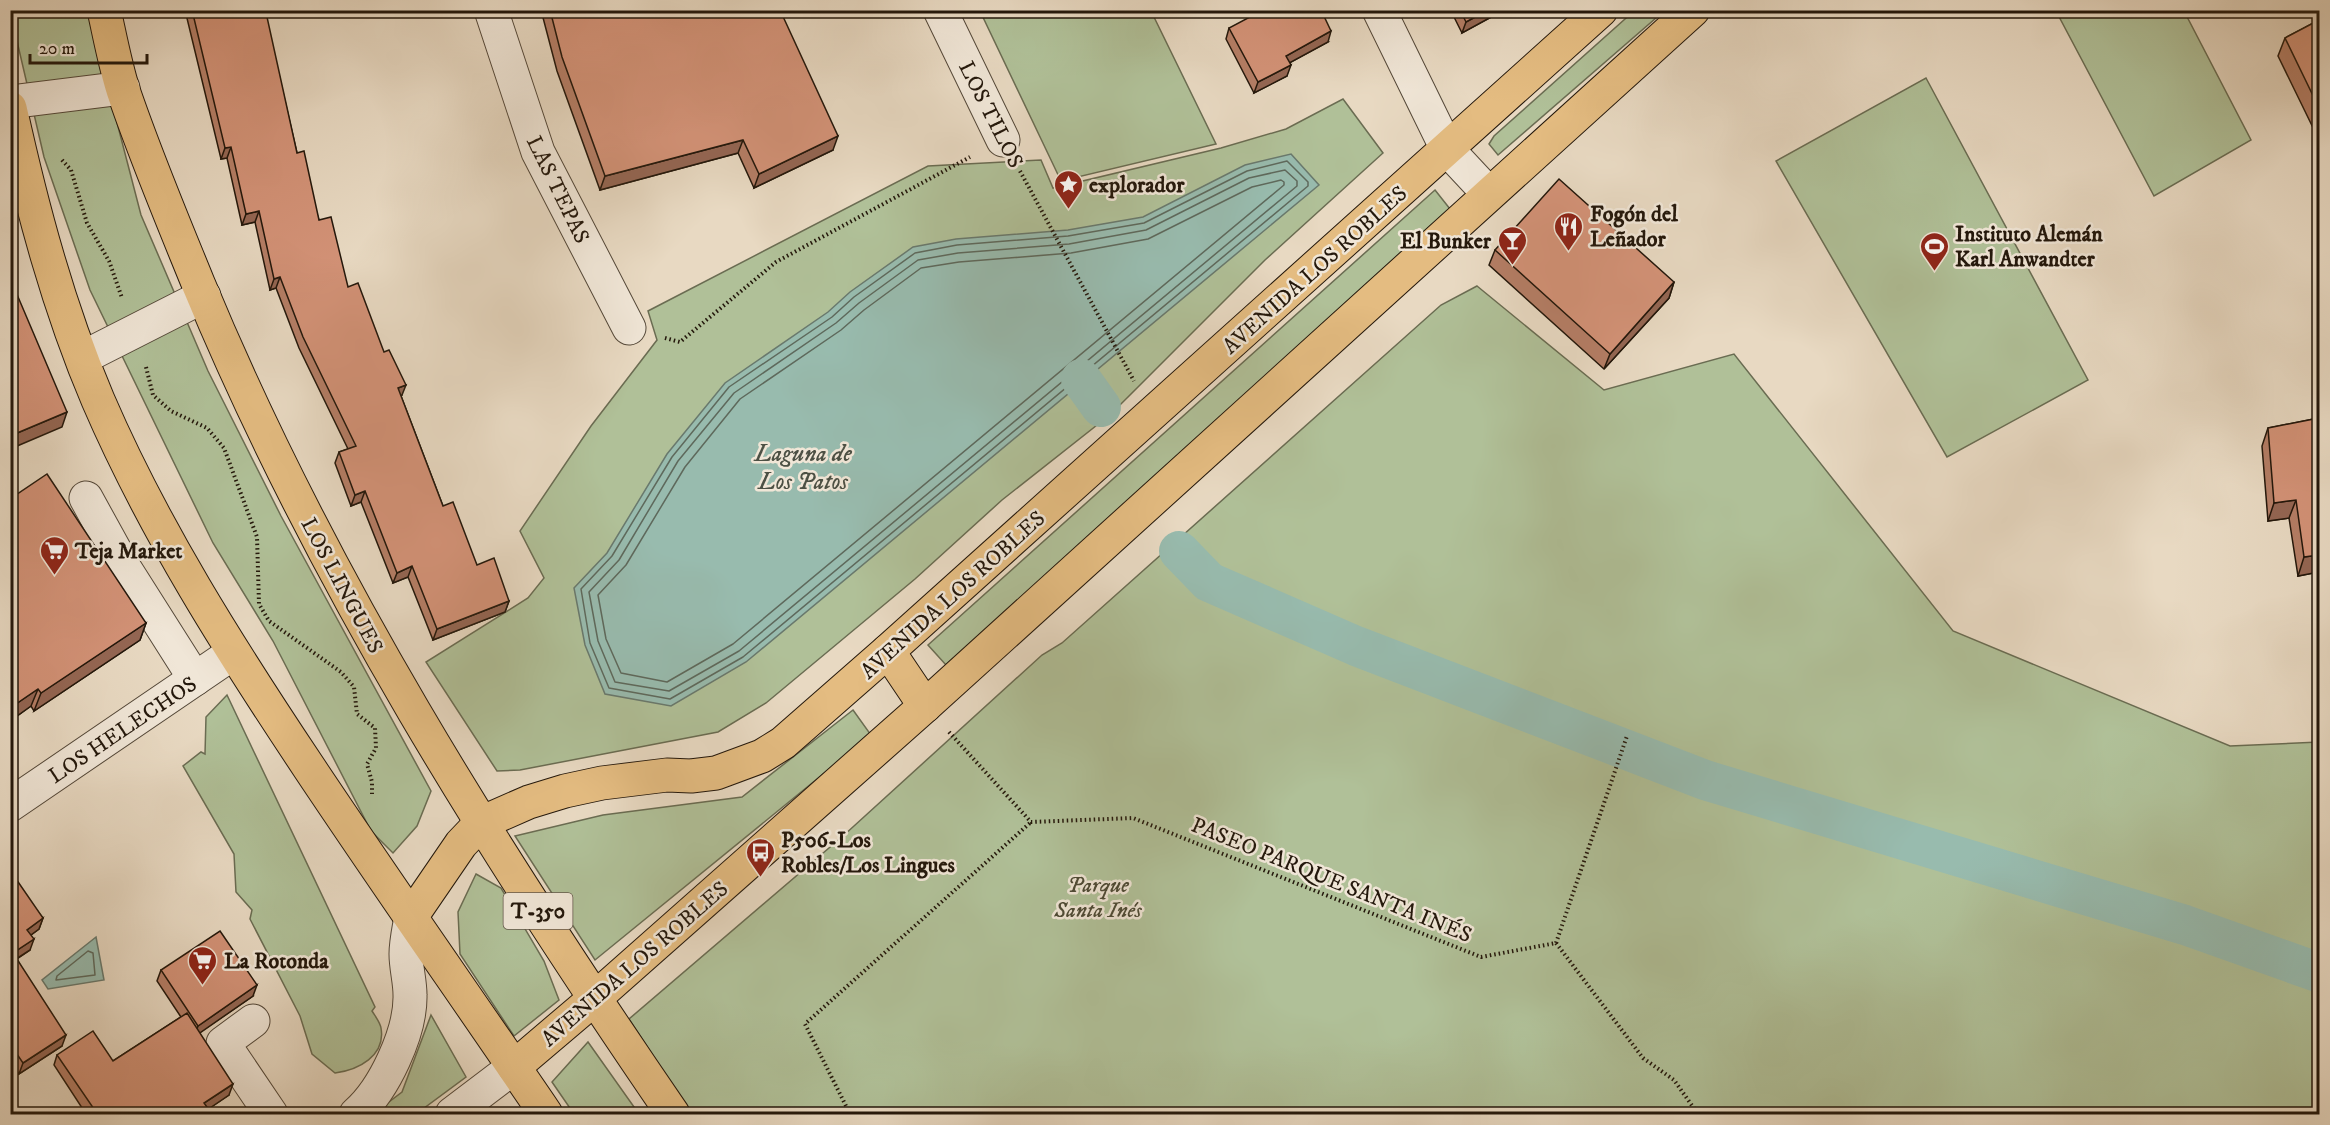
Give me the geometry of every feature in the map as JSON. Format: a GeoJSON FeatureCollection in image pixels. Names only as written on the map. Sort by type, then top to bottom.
{"type":"FeatureCollection","features":[{"type":"Feature","properties":{"kind":"main road","name":"LOS LINGUES"},"geometry":{"type":"LineString","coordinates":[[104,10],[123,88],[167,208],[268,443],[334,572],[405,699],[481,823],[594,999],[673,1114]]}},
{"type":"Feature","properties":{"kind":"main road","name":"AVENIDA LOS ROBLES"},"geometry":{"type":"LineString","coordinates":[[411,917],[461,844],[481,823],[528,802],[602,783],[667,775],[691,776],[716,773],[754,760],[783,743],[1601,10]]}},
{"type":"Feature","properties":{"kind":"main road","name":"AVENIDA LOS ROBLES"},"geometry":{"type":"LineString","coordinates":[[514,1067],[925,706],[1693,10]]}},
{"type":"Feature","properties":{"kind":"main road"},"geometry":{"type":"LineString","coordinates":[[10,108],[28,188],[48,260],[98,400],[136,482],[233,653],[359,842],[546,1114]]}},
{"type":"Feature","properties":{"kind":"main road"},"geometry":{"type":"LineString","coordinates":[[888,651],[925,706]]}},
{"type":"Feature","properties":{"kind":"street","name":"LAS TEPAS"},"geometry":{"type":"LineString","coordinates":[[491,10],[538,152],[629,328]]}},
{"type":"Feature","properties":{"kind":"street","name":"LOS TILOS"},"geometry":{"type":"LineString","coordinates":[[940,10],[1003,140]]}},
{"type":"Feature","properties":{"kind":"street"},"geometry":{"type":"LineString","coordinates":[[1379,10],[1447,149],[1489,194]]}},
{"type":"Feature","properties":{"kind":"street"},"geometry":{"type":"LineString","coordinates":[[10,102],[123,88]]}},
{"type":"Feature","properties":{"kind":"street"},"geometry":{"type":"LineString","coordinates":[[82,358],[204,296]]}},
{"type":"Feature","properties":{"kind":"street"},"geometry":{"type":"LineString","coordinates":[[86,498],[147,605],[195,679]]}},
{"type":"Feature","properties":{"kind":"street","name":"LOS HELECHOS"},"geometry":{"type":"LineString","coordinates":[[10,805],[233,653]]}},
{"type":"Feature","properties":{"kind":"street","name":"AVENIDA LOS ROBLES"},"geometry":{"type":"LineString","coordinates":[[356,1114],[375,1092],[389,1069],[408,1017],[411,996],[406,952],[411,917]]}},
{"type":"Feature","properties":{"kind":"street"},"geometry":{"type":"LineString","coordinates":[[253,1022],[223,1043],[271,1114]]}},
{"type":"Feature","properties":{"kind":"street","name":"AVENIDA LOS ROBLES"},"geometry":{"type":"LineString","coordinates":[[452,1114],[514,1067]]}},
{"type":"Feature","properties":{"kind":"path"},"geometry":{"type":"LineString","coordinates":[[629,328],[680,342],[776,262],[1003,140]]}},
{"type":"Feature","properties":{"kind":"path","name":"LOS TILOS"},"geometry":{"type":"LineString","coordinates":[[1003,140],[1129,373]]}},
{"type":"Feature","properties":{"kind":"path"},"geometry":{"type":"LineString","coordinates":[[55,154],[70,170],[87,223],[109,261],[136,330],[153,395],[171,411],[207,428],[224,448],[257,537],[259,604],[270,621],[342,672],[354,687],[357,714],[375,728],[376,748],[367,764],[372,782],[371,831],[359,842]]}},
{"type":"Feature","properties":{"kind":"path"},"geometry":{"type":"LineString","coordinates":[[850,1114],[805,1024],[1031,822],[925,706]]}},
{"type":"Feature","properties":{"kind":"path"},"geometry":{"type":"LineString","coordinates":[[1627,735],[1556,943],[1642,1058],[1674,1080],[1698,1114]]}},
{"type":"Feature","properties":{"kind":"path","name":"PASEO PARQUE SANTA INÉS"},"geometry":{"type":"LineString","coordinates":[[1031,822],[1133,818],[1480,957],[1556,943]]}},
{"type":"Feature","properties":{"kind":"green space"},"geometry":{"type":"Polygon","coordinates":[[[10,11],[88,11],[141,215],[208,371],[281,516],[431,791],[417,826],[393,853],[371,831],[273,641],[213,543],[90,290],[44,157],[10,11]]]}},
{"type":"Feature","properties":{"kind":"green space"},"geometry":{"type":"Polygon","coordinates":[[[980,11],[1151,11],[1216,144],[1061,181],[980,11]]]}},
{"type":"Feature","properties":{"kind":"green space"},"geometry":{"type":"Polygon","coordinates":[[[1634,11],[1664,11],[1498,155],[1489,144],[1494,136],[1634,11]]]}},
{"type":"Feature","properties":{"kind":"green space"},"geometry":{"type":"Polygon","coordinates":[[[2056,11],[2184,11],[2251,140],[2154,196],[2056,11]]]}},
{"type":"Feature","properties":{"kind":"green space","name":"Instituto Alemán Karl Anwandter"},"geometry":{"type":"Polygon","coordinates":[[[1926,78],[2088,380],[1947,457],[1776,161],[1926,78]]]}},
{"type":"Feature","properties":{"kind":"green space"},"geometry":{"type":"Polygon","coordinates":[[[1343,99],[1383,153],[1265,260],[1111,414],[1002,500],[915,579],[766,703],[718,732],[520,770],[497,771],[426,662],[528,598],[544,578],[520,531],[591,426],[657,340],[648,311],[928,166],[1041,160],[1053,188],[1221,148],[1286,129],[1343,99]]]}},
{"type":"Feature","properties":{"kind":"green space"},"geometry":{"type":"Polygon","coordinates":[[[1435,190],[1450,209],[946,665],[928,645],[1435,190]]]}},
{"type":"Feature","properties":{"kind":"green space","name":"Parque Santa Inés"},"geometry":{"type":"Polygon","coordinates":[[[1477,286],[1604,390],[1734,354],[1953,631],[2230,746],[2319,742],[2319,1114],[691,1114],[629,1019],[843,836],[1042,655],[1062,643],[1441,305],[1477,286]]]}},
{"type":"Feature","properties":{"kind":"green space"},"geometry":{"type":"Polygon","coordinates":[[[227,695],[375,1007],[372,1011],[381,1028],[379,1046],[375,1054],[353,1069],[335,1073],[312,1054],[300,1016],[250,919],[252,910],[236,892],[234,854],[183,766],[201,752],[205,754],[206,717],[227,695]]]}},
{"type":"Feature","properties":{"kind":"green space"},"geometry":{"type":"Polygon","coordinates":[[[853,710],[871,735],[595,960],[515,836],[603,815],[742,797],[853,710]]]}},
{"type":"Feature","properties":{"kind":"green space"},"geometry":{"type":"Polygon","coordinates":[[[476,874],[501,888],[544,961],[559,1000],[514,1036],[460,954],[458,912],[476,874]]]}},
{"type":"Feature","properties":{"kind":"green space"},"geometry":{"type":"Polygon","coordinates":[[[431,1015],[466,1077],[416,1114],[373,1114],[402,1092],[431,1015]]]}},
{"type":"Feature","properties":{"kind":"green space"},"geometry":{"type":"Polygon","coordinates":[[[588,1042],[639,1114],[574,1114],[552,1082],[588,1042]]]}},
{"type":"Feature","properties":{"kind":"water","name":"Laguna de Los Patos"},"geometry":{"type":"Polygon","coordinates":[[[1291,154],[1319,185],[746,662],[671,706],[605,694],[585,645],[574,588],[607,553],[667,454],[725,383],[828,312],[850,292],[913,247],[956,239],[1068,230],[1143,217],[1245,165],[1291,154]]]}},
{"type":"Feature","properties":{"kind":"water"},"geometry":{"type":"Polygon","coordinates":[[[96,937],[104,980],[48,989],[42,980],[96,937]]]}},
{"type":"Feature","properties":{"kind":"building"},"geometry":{"type":"Polygon","coordinates":[[[192,10],[264,10],[297,153],[304,151],[319,220],[331,217],[348,287],[358,283],[384,352],[389,350],[406,385],[398,388],[443,506],[453,502],[477,565],[494,558],[509,601],[437,629],[412,566],[397,573],[365,491],[355,495],[339,452],[356,446],[303,337],[280,277],[274,279],[259,211],[246,214],[231,147],[225,148],[192,10]]]}},
{"type":"Feature","properties":{"kind":"building"},"geometry":{"type":"Polygon","coordinates":[[[550,10],[780,10],[838,136],[759,174],[743,140],[605,176],[562,57],[550,10]]]}},
{"type":"Feature","properties":{"kind":"building"},"geometry":{"type":"Polygon","coordinates":[[[1263,10],[1321,10],[1331,31],[1286,56],[1291,65],[1258,82],[1229,28],[1263,10]]]}},
{"type":"Feature","properties":{"kind":"building"},"geometry":{"type":"Polygon","coordinates":[[[1460,10],[1488,10],[1466,22],[1460,10]]]}},
{"type":"Feature","properties":{"kind":"building"},"geometry":{"type":"Polygon","coordinates":[[[2319,20],[2319,108],[2285,38],[2319,20]]]}},
{"type":"Feature","properties":{"kind":"building"},"geometry":{"type":"Polygon","coordinates":[[[1559,179],[1674,282],[1610,354],[1495,250],[1559,179]]]}},
{"type":"Feature","properties":{"kind":"building"},"geometry":{"type":"Polygon","coordinates":[[[10,278],[67,412],[10,436],[10,278]]]}},
{"type":"Feature","properties":{"kind":"building"},"geometry":{"type":"Polygon","coordinates":[[[2319,418],[2319,555],[2304,557],[2296,500],[2274,503],[2268,428],[2319,418]]]}},
{"type":"Feature","properties":{"kind":"building","name":"Teja Market"},"geometry":{"type":"Polygon","coordinates":[[[47,474],[146,623],[41,693],[38,689],[10,708],[10,499],[47,474]]]}},
{"type":"Feature","properties":{"kind":"building"},"geometry":{"type":"Polygon","coordinates":[[[14,876],[43,918],[27,930],[34,939],[13,953],[66,1035],[23,1063],[10,1044],[10,878],[14,876]]]}},
{"type":"Feature","properties":{"kind":"building","name":"La Rotonda"},"geometry":{"type":"Polygon","coordinates":[[[220,931],[257,985],[198,1026],[161,970],[220,931]]]}},
{"type":"Feature","properties":{"kind":"building"},"geometry":{"type":"Polygon","coordinates":[[[187,1013],[233,1084],[204,1103],[212,1114],[86,1114],[94,1109],[57,1055],[93,1031],[113,1061],[187,1013]]]}},
{"type":"Feature","properties":{"kind":"waterway"},"geometry":{"type":"LineString","coordinates":[[1081,379],[1101,407]]}},
{"type":"Feature","properties":{"kind":"waterway"},"geometry":{"type":"LineString","coordinates":[[1179,551],[1209,582],[1356,646],[1705,780],[2185,925],[2320,973]]}},
{"type":"Feature","properties":{"kind":"place","name":"explorador"},"geometry":{"type":"Point","coordinates":[1068,210]}},
{"type":"Feature","properties":{"kind":"place","name":"Fogón del Leñador"},"geometry":{"type":"Point","coordinates":[1569,252]}},
{"type":"Feature","properties":{"kind":"place","name":"El Bunker"},"geometry":{"type":"Point","coordinates":[1512,266]}},
{"type":"Feature","properties":{"kind":"place","name":"Instituto Alemán Karl Anwandter"},"geometry":{"type":"Point","coordinates":[1934,272]}},
{"type":"Feature","properties":{"kind":"place","name":"Teja Market"},"geometry":{"type":"Point","coordinates":[54,576]}},
{"type":"Feature","properties":{"kind":"place","name":"P506-Los Robles/Los Lingues"},"geometry":{"type":"Point","coordinates":[760,878]}},
{"type":"Feature","properties":{"kind":"place","name":"La Rotonda"},"geometry":{"type":"Point","coordinates":[203,986]}}]}
